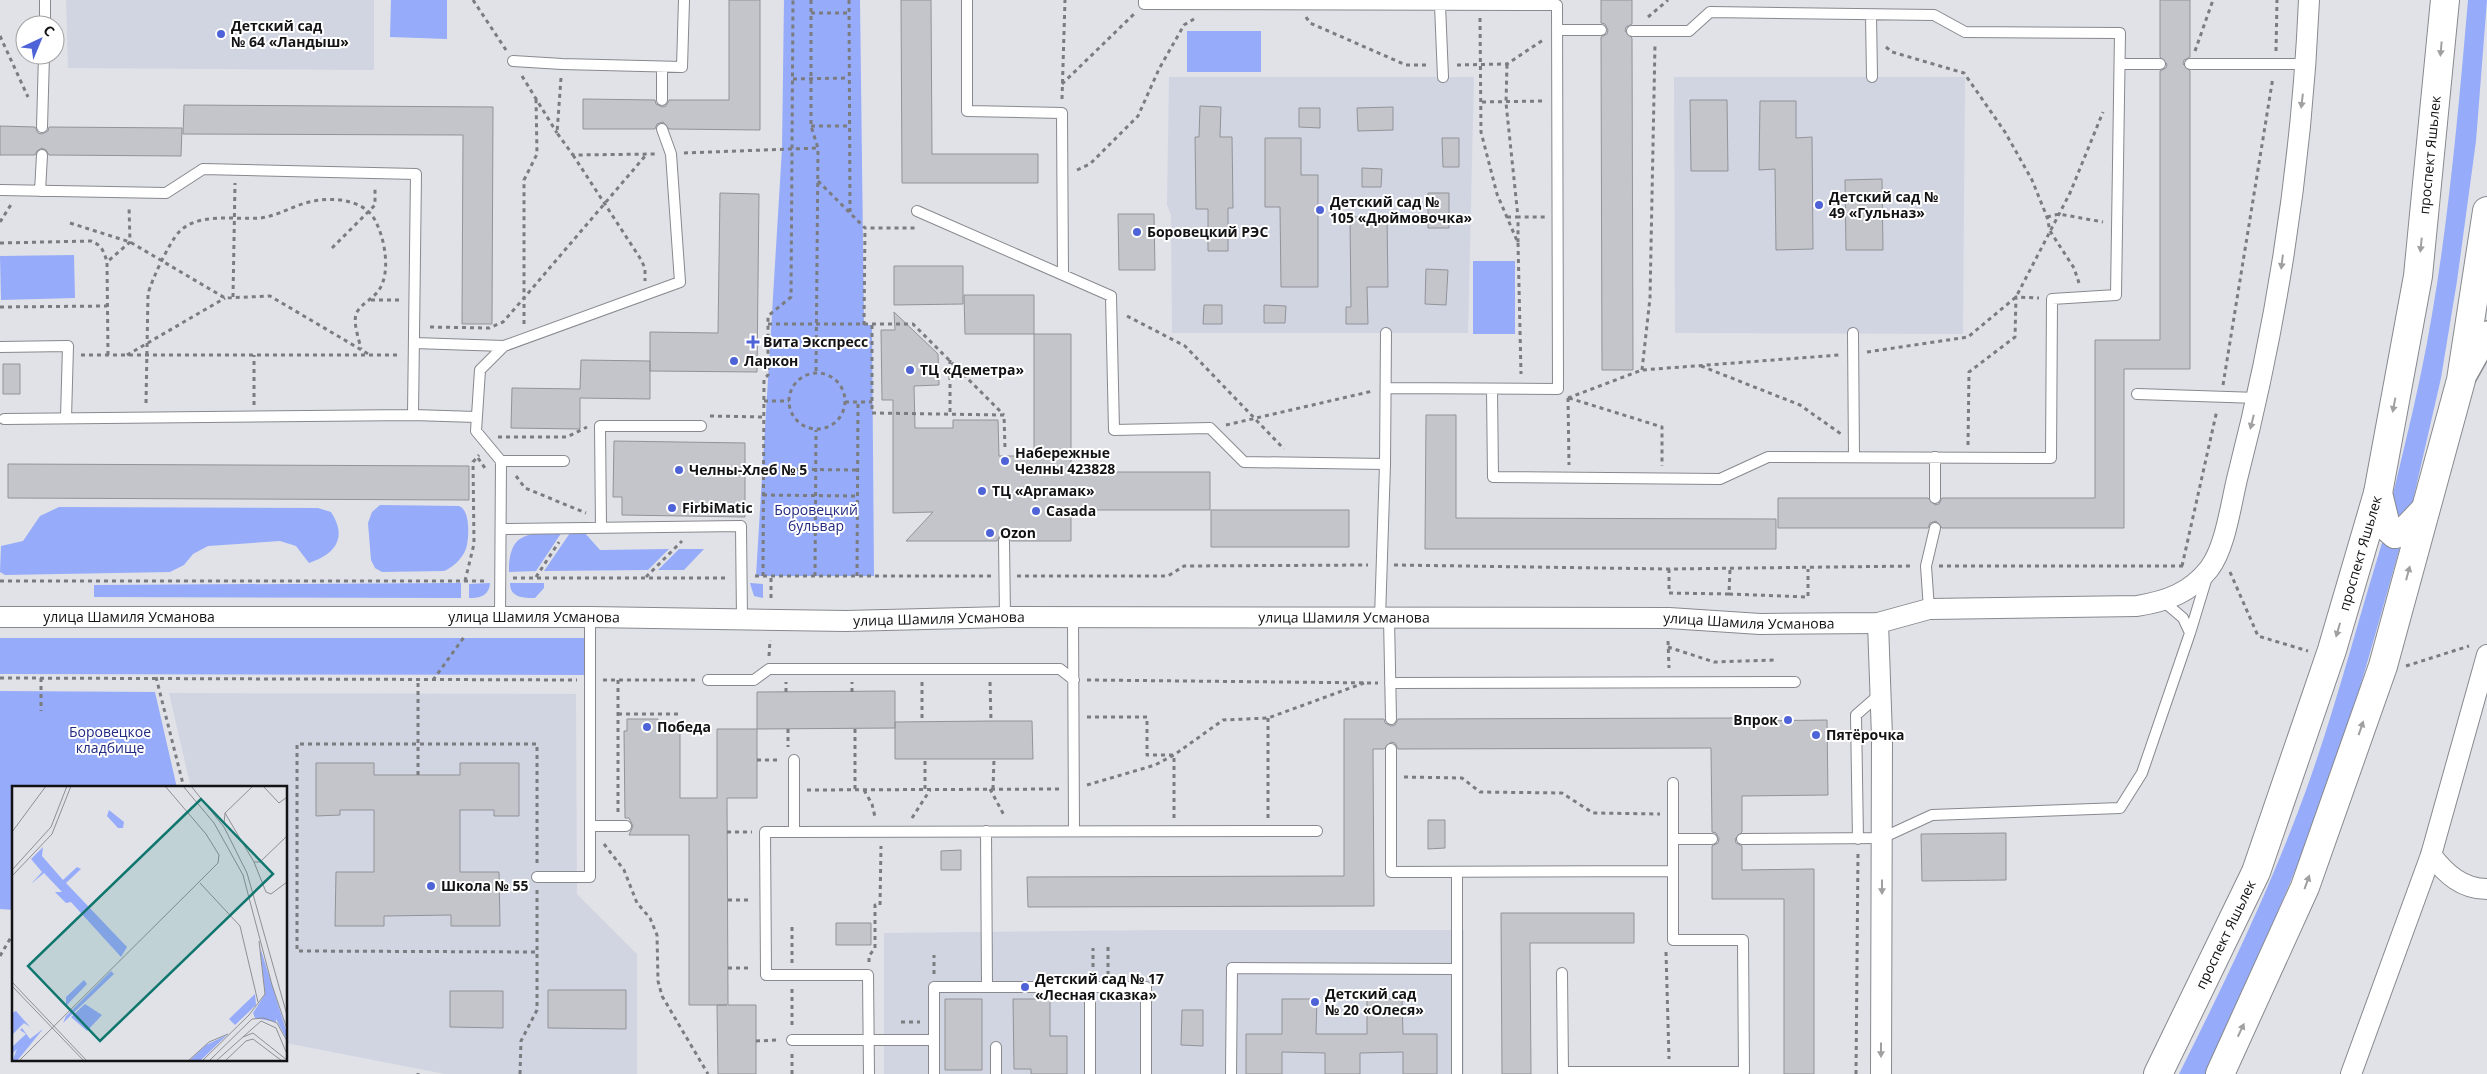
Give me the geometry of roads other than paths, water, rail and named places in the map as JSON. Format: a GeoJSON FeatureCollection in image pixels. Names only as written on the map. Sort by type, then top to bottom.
{"type":"FeatureCollection","features":[{"type":"Feature","properties":{"kind":"main road","name":"проспект Яшьлек"},"geometry":{"type":"LineString","coordinates":[[2158,1074],[2256,872],[2332,650],[2378,493],[2418,276],[2445,0]]}},
{"type":"Feature","properties":{"kind":"main road"},"geometry":{"type":"LineString","coordinates":[[2220,1074],[2305,887],[2383,666],[2461,380],[2487,211]]}},
{"type":"Feature","properties":{"kind":"main road"},"geometry":{"type":"LineString","coordinates":[[2378,493],[2386,526],[2395,534],[2405,532],[2424,511]]}},
{"type":"Feature","properties":{"kind":"street","name":"улица Шамиля Усманова"},"geometry":{"type":"LineString","coordinates":[[0,617],[590,617],[846,621],[1005,617],[1692,618],[1760,624],[1878,623],[1929,609],[2138,606],[2164,601],[2183,593],[2219,567],[2221,543],[2258,398],[2278,298],[2306,64],[2309,0]]}},
{"type":"Feature","properties":{"kind":"street"},"geometry":{"type":"LineString","coordinates":[[2461,380],[2487,334]]}},
{"type":"Feature","properties":{"kind":"street"},"geometry":{"type":"LineString","coordinates":[[1878,623],[1881,693],[1882,838],[1881,1074]]}},
{"type":"Feature","properties":{"kind":"street"},"geometry":{"type":"LineString","coordinates":[[2351,1074],[2431,856],[2482,649]]}},
{"type":"Feature","properties":{"kind":"street"},"geometry":{"type":"LineString","coordinates":[[2431,856],[2443,870],[2457,881],[2476,889],[2487,890]]}},
{"type":"Feature","properties":{"kind":"lane"},"geometry":{"type":"LineString","coordinates":[[44,15],[45,0]]}},
{"type":"Feature","properties":{"kind":"lane"},"geometry":{"type":"LineString","coordinates":[[513,61],[682,67],[684,0]]}},
{"type":"Feature","properties":{"kind":"lane"},"geometry":{"type":"LineString","coordinates":[[967,0],[967,111],[1062,113],[1063,275]]}},
{"type":"Feature","properties":{"kind":"lane"},"geometry":{"type":"LineString","coordinates":[[1144,2],[1557,5],[1558,390],[1386,388]]}},
{"type":"Feature","properties":{"kind":"lane"},"geometry":{"type":"LineString","coordinates":[[1440,5],[1443,77]]}},
{"type":"Feature","properties":{"kind":"lane"},"geometry":{"type":"LineString","coordinates":[[1492,389],[1493,477],[1720,480],[1768,457],[2051,458],[2052,299],[2116,295],[2120,33],[1965,32],[1934,15],[1710,12],[1689,31],[1632,30]]}},
{"type":"Feature","properties":{"kind":"lane"},"geometry":{"type":"LineString","coordinates":[[1871,15],[1872,77]]}},
{"type":"Feature","properties":{"kind":"lane"},"geometry":{"type":"LineString","coordinates":[[1557,30],[1601,30]]}},
{"type":"Feature","properties":{"kind":"lane"},"geometry":{"type":"LineString","coordinates":[[2120,64],[2160,64]]}},
{"type":"Feature","properties":{"kind":"lane"},"geometry":{"type":"LineString","coordinates":[[2190,64],[2306,64]]}},
{"type":"Feature","properties":{"kind":"lane"},"geometry":{"type":"LineString","coordinates":[[42,127],[44,65]]}},
{"type":"Feature","properties":{"kind":"lane"},"geometry":{"type":"LineString","coordinates":[[662,66],[662,100]]}},
{"type":"Feature","properties":{"kind":"lane"},"geometry":{"type":"LineString","coordinates":[[414,343],[504,346],[680,282],[671,154],[662,129]]}},
{"type":"Feature","properties":{"kind":"lane"},"geometry":{"type":"LineString","coordinates":[[40,191],[42,156]]}},
{"type":"Feature","properties":{"kind":"lane"},"geometry":{"type":"LineString","coordinates":[[0,190],[166,194],[202,169],[416,174],[413,415]]}},
{"type":"Feature","properties":{"kind":"lane"},"geometry":{"type":"LineString","coordinates":[[917,211],[1111,296],[1114,430],[1210,428],[1244,462],[1385,464]]}},
{"type":"Feature","properties":{"kind":"lane"},"geometry":{"type":"LineString","coordinates":[[1386,333],[1385,464],[1380,565],[1390,683],[1391,719]]}},
{"type":"Feature","properties":{"kind":"lane"},"geometry":{"type":"LineString","coordinates":[[1853,333],[1854,457]]}},
{"type":"Feature","properties":{"kind":"lane"},"geometry":{"type":"LineString","coordinates":[[0,348],[68,346],[66,418]]}},
{"type":"Feature","properties":{"kind":"lane"},"geometry":{"type":"LineString","coordinates":[[500,617],[502,529],[500,461],[476,431],[476,418],[480,370],[504,346]]}},
{"type":"Feature","properties":{"kind":"lane"},"geometry":{"type":"LineString","coordinates":[[2137,394],[2258,398]]}},
{"type":"Feature","properties":{"kind":"lane"},"geometry":{"type":"LineString","coordinates":[[4,419],[413,415],[476,418]]}},
{"type":"Feature","properties":{"kind":"lane"},"geometry":{"type":"LineString","coordinates":[[601,523],[600,426],[701,426]]}},
{"type":"Feature","properties":{"kind":"lane"},"geometry":{"type":"LineString","coordinates":[[1935,458],[1935,498]]}},
{"type":"Feature","properties":{"kind":"lane"},"geometry":{"type":"LineString","coordinates":[[500,461],[564,461]]}},
{"type":"Feature","properties":{"kind":"lane"},"geometry":{"type":"LineString","coordinates":[[502,529],[569,528],[601,523],[741,526],[742,620]]}},
{"type":"Feature","properties":{"kind":"lane"},"geometry":{"type":"LineString","coordinates":[[1929,609],[1926,566],[1935,528]]}},
{"type":"Feature","properties":{"kind":"lane"},"geometry":{"type":"LineString","coordinates":[[1004,541],[1005,617]]}},
{"type":"Feature","properties":{"kind":"lane"},"geometry":{"type":"LineString","coordinates":[[1742,839],[1882,838],[1932,815],[2120,808],[2142,773],[2190,633],[2219,567]]}},
{"type":"Feature","properties":{"kind":"lane"},"geometry":{"type":"LineString","coordinates":[[2164,601],[2184,618],[2190,633]]}},
{"type":"Feature","properties":{"kind":"lane"},"geometry":{"type":"LineString","coordinates":[[537,877],[590,877],[590,617]]}},
{"type":"Feature","properties":{"kind":"lane"},"geometry":{"type":"LineString","coordinates":[[1073,617],[1074,831]]}},
{"type":"Feature","properties":{"kind":"lane"},"geometry":{"type":"LineString","coordinates":[[708,680],[754,680],[769,669],[1060,669],[1074,680]]}},
{"type":"Feature","properties":{"kind":"lane"},"geometry":{"type":"LineString","coordinates":[[1390,683],[1795,682]]}},
{"type":"Feature","properties":{"kind":"lane"},"geometry":{"type":"LineString","coordinates":[[1858,839],[1856,715],[1881,693]]}},
{"type":"Feature","properties":{"kind":"lane"},"geometry":{"type":"LineString","coordinates":[[1391,749],[1391,872],[1673,871]]}},
{"type":"Feature","properties":{"kind":"lane"},"geometry":{"type":"LineString","coordinates":[[791,760],[794,832]]}},
{"type":"Feature","properties":{"kind":"lane"},"geometry":{"type":"LineString","coordinates":[[1562,973],[1563,1073],[1744,1072],[1743,940],[1673,940],[1673,783]]}},
{"type":"Feature","properties":{"kind":"lane"},"geometry":{"type":"LineString","coordinates":[[590,826],[626,826]]}},
{"type":"Feature","properties":{"kind":"lane"},"geometry":{"type":"LineString","coordinates":[[869,1074],[868,975],[766,975],[765,832],[1317,830]]}},
{"type":"Feature","properties":{"kind":"lane"},"geometry":{"type":"LineString","coordinates":[[986,831],[987,987]]}},
{"type":"Feature","properties":{"kind":"lane"},"geometry":{"type":"LineString","coordinates":[[1673,839],[1712,839]]}},
{"type":"Feature","properties":{"kind":"lane"},"geometry":{"type":"LineString","coordinates":[[1457,872],[1458,1074]]}},
{"type":"Feature","properties":{"kind":"lane"},"geometry":{"type":"LineString","coordinates":[[1231,1074],[1232,968],[1457,969]]}},
{"type":"Feature","properties":{"kind":"lane"},"geometry":{"type":"LineString","coordinates":[[934,1074],[934,987],[1146,987],[1146,1074]]}},
{"type":"Feature","properties":{"kind":"lane"},"geometry":{"type":"LineString","coordinates":[[1090,1074],[1091,987]]}},
{"type":"Feature","properties":{"kind":"lane"},"geometry":{"type":"LineString","coordinates":[[792,1040],[934,1040]]}},
{"type":"Feature","properties":{"kind":"lane"},"geometry":{"type":"LineString","coordinates":[[996,1047],[996,1074]]}},
{"type":"Feature","properties":{"kind":"place","name":"Детский сад № 64 «Ландыш»"},"geometry":{"type":"Point","coordinates":[221,34]}},
{"type":"Feature","properties":{"kind":"place","name":"Детский сад № 49 «Гульназ»"},"geometry":{"type":"Point","coordinates":[1819,205]}},
{"type":"Feature","properties":{"kind":"place","name":"Детский сад № 105 «Дюймовочка»"},"geometry":{"type":"Point","coordinates":[1320,210]}},
{"type":"Feature","properties":{"kind":"place","name":"Боровецкий РЭС"},"geometry":{"type":"Point","coordinates":[1137,232]}},
{"type":"Feature","properties":{"kind":"place","name":"Вита Экспресс"},"geometry":{"type":"Point","coordinates":[753,342]}},
{"type":"Feature","properties":{"kind":"place","name":"Ларкон"},"geometry":{"type":"Point","coordinates":[734,361]}},
{"type":"Feature","properties":{"kind":"place","name":"ТЦ «Деметра»"},"geometry":{"type":"Point","coordinates":[910,370]}},
{"type":"Feature","properties":{"kind":"place","name":"Набережные Челны 423828"},"geometry":{"type":"Point","coordinates":[1005,461]}},
{"type":"Feature","properties":{"kind":"place","name":"Челны-Хлеб № 5"},"geometry":{"type":"Point","coordinates":[679,470]}},
{"type":"Feature","properties":{"kind":"place","name":"ТЦ «Аргамак»"},"geometry":{"type":"Point","coordinates":[982,491]}},
{"type":"Feature","properties":{"kind":"place","name":"FirbiMatic"},"geometry":{"type":"Point","coordinates":[672,508]}},
{"type":"Feature","properties":{"kind":"place","name":"Casada"},"geometry":{"type":"Point","coordinates":[1036,511]}},
{"type":"Feature","properties":{"kind":"place","name":"Ozon"},"geometry":{"type":"Point","coordinates":[990,533]}},
{"type":"Feature","properties":{"kind":"place","name":"Впрок"},"geometry":{"type":"Point","coordinates":[1788,720]}},
{"type":"Feature","properties":{"kind":"place","name":"Победа"},"geometry":{"type":"Point","coordinates":[647,727]}},
{"type":"Feature","properties":{"kind":"place","name":"Пятёрочка"},"geometry":{"type":"Point","coordinates":[1816,735]}},
{"type":"Feature","properties":{"kind":"place","name":"Школа № 55"},"geometry":{"type":"Point","coordinates":[431,886]}},
{"type":"Feature","properties":{"kind":"place","name":"Детский сад № 17 «Лесная сказка»"},"geometry":{"type":"Point","coordinates":[1025,987]}},
{"type":"Feature","properties":{"kind":"place","name":"Детский сад № 20 «Олеся»"},"geometry":{"type":"Point","coordinates":[1315,1002]}},
{"type":"Feature","properties":{"kind":"park label","name":"Боровецкий бульвар"},"geometry":{"type":"Point","coordinates":[816,518]}},
{"type":"Feature","properties":{"kind":"park label","name":"Боровецкое кладбище"},"geometry":{"type":"Point","coordinates":[110,740]}}]}
